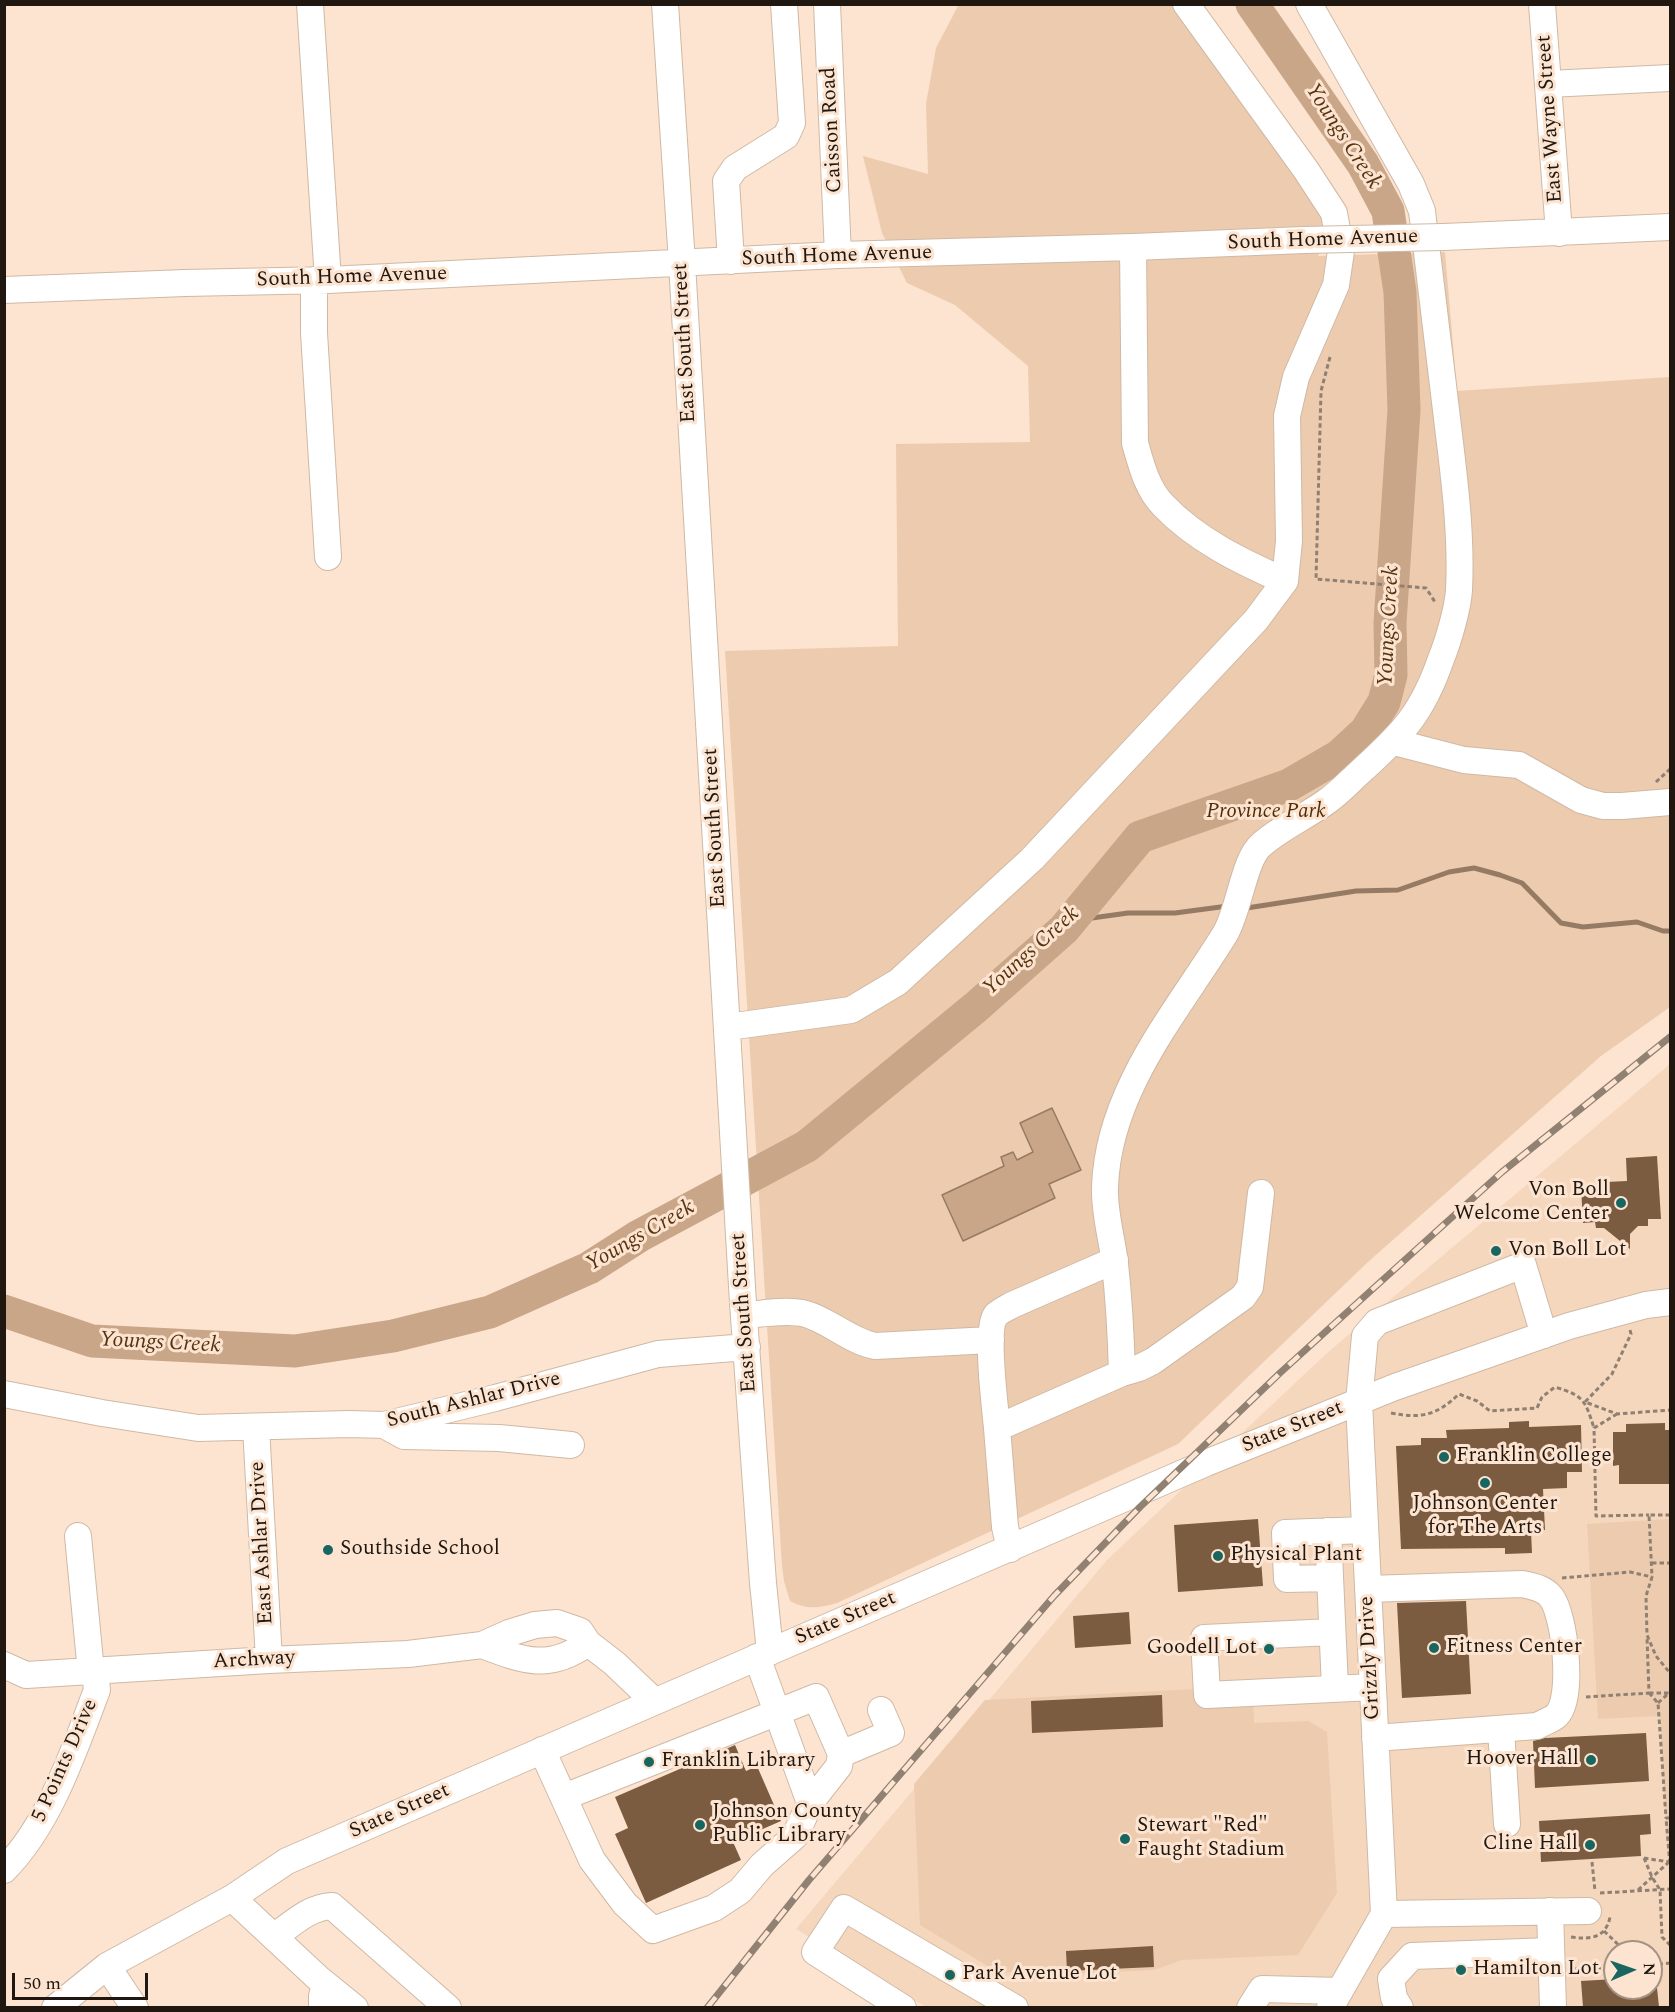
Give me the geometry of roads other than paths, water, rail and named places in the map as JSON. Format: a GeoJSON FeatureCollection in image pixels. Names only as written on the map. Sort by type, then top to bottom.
{"type":"FeatureCollection","features":[{"type":"Feature","properties":{"kind":"street"},"geometry":{"type":"LineString","coordinates":[[310,4],[321,280],[314,333],[328,557]]}},
{"type":"Feature","properties":{"kind":"street","name":"East South Street"},"geometry":{"type":"LineString","coordinates":[[664,4],[682,263],[744,1309],[763,1583],[763,1654],[776,1712],[810,1803]]}},
{"type":"Feature","properties":{"kind":"street"},"geometry":{"type":"LineString","coordinates":[[730,261],[726,181],[735,168],[786,136],[792,123],[784,4]]}},
{"type":"Feature","properties":{"kind":"street","name":"Caisson Road"},"geometry":{"type":"LineString","coordinates":[[828,4],[838,255]]}},
{"type":"Feature","properties":{"kind":"street"},"geometry":{"type":"LineString","coordinates":[[728,1027],[851,1010],[898,982],[1032,859],[1256,620],[1284,581],[1289,542],[1287,416],[1296,377],[1336,285],[1341,251],[1334,213],[1186,4]]}},
{"type":"Feature","properties":{"kind":"street"},"geometry":{"type":"LineString","coordinates":[[1122,1374],[1120,1316],[1105,1208],[1105,1189],[1113,1132],[1135,1076],[1227,931],[1236,912],[1247,872],[1257,847],[1327,801],[1394,741],[1415,716],[1443,657],[1459,593],[1458,520],[1422,211],[1411,184],[1309,4]]}},
{"type":"Feature","properties":{"kind":"street","name":"East Wayne Street"},"geometry":{"type":"LineString","coordinates":[[1542,4],[1559,233]]}},
{"type":"Feature","properties":{"kind":"street"},"geometry":{"type":"LineString","coordinates":[[1549,84],[1671,78]]}},
{"type":"Feature","properties":{"kind":"street","name":"South Home Avenue"},"geometry":{"type":"LineString","coordinates":[[4,290],[321,280],[838,255],[1671,228]]}},
{"type":"Feature","properties":{"kind":"street"},"geometry":{"type":"LineString","coordinates":[[1133,247],[1135,443],[1143,473],[1162,505],[1192,530],[1243,562],[1284,581]]}},
{"type":"Feature","properties":{"kind":"street"},"geometry":{"type":"LineString","coordinates":[[1394,741],[1464,760],[1519,765],[1581,800],[1603,806],[1622,806],[1661,794]]}},
{"type":"Feature","properties":{"kind":"street"},"geometry":{"type":"LineString","coordinates":[[997,1428],[1153,1361],[1242,1297],[1250,1287],[1262,1193]]}},
{"type":"Feature","properties":{"kind":"street"},"geometry":{"type":"LineString","coordinates":[[1010,1549],[1005,1527],[997,1428],[991,1340],[992,1322],[1004,1309],[1114,1260]]}},
{"type":"Feature","properties":{"kind":"street","name":"Grizzly Drive"},"geometry":{"type":"LineString","coordinates":[[1384,1914],[1365,1530],[1370,1407],[1365,1335],[1377,1322],[1522,1265],[1544,1335]]}},
{"type":"Feature","properties":{"kind":"street","name":"State Street"},"geometry":{"type":"LineString","coordinates":[[55,2007],[107,1966],[232,1898],[287,1861],[1206,1463],[1370,1407],[1395,1387],[1544,1335],[1629,1309],[1671,1302]]}},
{"type":"Feature","properties":{"kind":"street"},"geometry":{"type":"LineString","coordinates":[[744,1309],[799,1312],[837,1328],[864,1344],[875,1346],[991,1340]]}},
{"type":"Feature","properties":{"kind":"street","name":"South Ashlar Drive"},"geometry":{"type":"LineString","coordinates":[[4,1394],[198,1428],[384,1425],[658,1354],[747,1347]]}},
{"type":"Feature","properties":{"kind":"street"},"geometry":{"type":"LineString","coordinates":[[384,1425],[404,1436],[508,1439],[571,1445]]}},
{"type":"Feature","properties":{"kind":"street","name":"East Ashlar Drive"},"geometry":{"type":"LineString","coordinates":[[256,1427],[269,1660]]}},
{"type":"Feature","properties":{"kind":"street"},"geometry":{"type":"LineString","coordinates":[[1330,1578],[1287,1580],[1285,1533],[1365,1530]]}},
{"type":"Feature","properties":{"kind":"street"},"geometry":{"type":"LineString","coordinates":[[1328,1531],[1335,1688]]}},
{"type":"Feature","properties":{"kind":"street","name":"5 Points Drive"},"geometry":{"type":"LineString","coordinates":[[4,1870],[20,1854],[36,1830],[74,1752],[97,1690],[96,1681],[91,1672],[78,1536]]}},
{"type":"Feature","properties":{"kind":"street"},"geometry":{"type":"LineString","coordinates":[[1368,1589],[1522,1584],[1543,1589],[1557,1609],[1565,1656],[1565,1695],[1557,1715],[1536,1726],[1375,1738]]}},
{"type":"Feature","properties":{"kind":"street","name":"Archway"},"geometry":{"type":"LineString","coordinates":[[4,1689],[15,1670],[91,1672],[269,1660],[408,1654],[483,1645],[509,1633],[535,1625],[557,1623],[579,1631],[588,1643],[614,1663],[654,1701]]}},
{"type":"Feature","properties":{"kind":"street"},"geometry":{"type":"LineString","coordinates":[[1332,1632],[1204,1638],[1207,1695],[1373,1687]]}},
{"type":"Feature","properties":{"kind":"street","name":"Archway"},"geometry":{"type":"LineString","coordinates":[[483,1645],[539,1662],[560,1659],[588,1643]]}},
{"type":"Feature","properties":{"kind":"street"},"geometry":{"type":"LineString","coordinates":[[542,1750],[592,1860],[625,1904],[653,1930],[714,1908],[740,1891],[762,1865],[795,1836],[810,1803],[839,1766],[842,1754],[816,1697],[564,1797]]}},
{"type":"Feature","properties":{"kind":"street"},"geometry":{"type":"LineString","coordinates":[[842,1754],[891,1733],[881,1710]]}},
{"type":"Feature","properties":{"kind":"street"},"geometry":{"type":"LineString","coordinates":[[1501,1729],[1507,1824]]}},
{"type":"Feature","properties":{"kind":"street"},"geometry":{"type":"LineString","coordinates":[[232,1898],[274,1937],[324,1996],[355,2007]]}},
{"type":"Feature","properties":{"kind":"street"},"geometry":{"type":"LineString","coordinates":[[274,1937],[314,1910],[332,1906],[448,2007]]}},
{"type":"Feature","properties":{"kind":"street"},"geometry":{"type":"LineString","coordinates":[[903,2007],[871,1999],[816,1952],[844,1908],[1015,2007]]}},
{"type":"Feature","properties":{"kind":"street"},"geometry":{"type":"LineString","coordinates":[[1547,2007],[1551,1951],[1550,1911]]}},
{"type":"Feature","properties":{"kind":"street"},"geometry":{"type":"LineString","coordinates":[[1250,2007],[1262,1989],[1335,1999],[1384,1914],[1588,1911]]}},
{"type":"Feature","properties":{"kind":"street"},"geometry":{"type":"LineString","coordinates":[[1400,2007],[1394,1998],[1391,1979],[1412,1956],[1551,1951]]}},
{"type":"Feature","properties":{"kind":"street"},"geometry":{"type":"LineString","coordinates":[[107,1966],[135,2007]]}},
{"type":"Feature","properties":{"kind":"waterway","name":"Youngs Creek"},"geometry":{"type":"LineString","coordinates":[[4,1311],[92,1341],[295,1351],[393,1336],[490,1312],[589,1268],[639,1236],[807,1146],[976,1007],[1064,929],[1140,837],[1289,785],[1339,756],[1366,731],[1384,702],[1391,675],[1390,623],[1404,410],[1400,292],[1388,211],[1363,164],[1252,4]]}},
{"type":"Feature","properties":{"kind":"waterway"},"geometry":{"type":"LineString","coordinates":[[1247,908],[1356,891],[1398,890],[1449,872],[1474,868],[1522,883],[1561,923],[1583,927],[1637,922],[1663,931],[1670,931]]}},
{"type":"Feature","properties":{"kind":"waterway"},"geometry":{"type":"LineString","coordinates":[[1064,929],[1092,918],[1128,913],[1175,913],[1228,906]]}},
{"type":"Feature","properties":{"kind":"railway"},"geometry":{"type":"LineString","coordinates":[[707,2008],[809,1880],[1054,1596],[1140,1507],[1281,1372],[1502,1172],[1670,1037]]}},
{"type":"Feature","properties":{"kind":"place","name":"Von Boll Welcome Center"},"geometry":{"type":"Point","coordinates":[1621,1203]}},
{"type":"Feature","properties":{"kind":"place","name":"Von Boll Lot"},"geometry":{"type":"Point","coordinates":[1496,1251]}},
{"type":"Feature","properties":{"kind":"place","name":"Franklin College"},"geometry":{"type":"Point","coordinates":[1444,1457]}},
{"type":"Feature","properties":{"kind":"place","name":"Johnson Center for The Arts"},"geometry":{"type":"Point","coordinates":[1485,1483]}},
{"type":"Feature","properties":{"kind":"place","name":"Southside School"},"geometry":{"type":"Point","coordinates":[328,1550]}},
{"type":"Feature","properties":{"kind":"place","name":"Physical Plant"},"geometry":{"type":"Point","coordinates":[1218,1556]}},
{"type":"Feature","properties":{"kind":"place","name":"Fitness Center"},"geometry":{"type":"Point","coordinates":[1434,1648]}},
{"type":"Feature","properties":{"kind":"place","name":"Goodell Lot"},"geometry":{"type":"Point","coordinates":[1269,1649]}},
{"type":"Feature","properties":{"kind":"place","name":"Hoover Hall"},"geometry":{"type":"Point","coordinates":[1591,1760]}},
{"type":"Feature","properties":{"kind":"place","name":"Franklin Library"},"geometry":{"type":"Point","coordinates":[649,1762]}},
{"type":"Feature","properties":{"kind":"place","name":"Johnson County Public Library"},"geometry":{"type":"Point","coordinates":[700,1825]}},
{"type":"Feature","properties":{"kind":"place","name":"Stewart \"Red\" Faught Stadium"},"geometry":{"type":"Point","coordinates":[1125,1839]}},
{"type":"Feature","properties":{"kind":"place","name":"Cline Hall"},"geometry":{"type":"Point","coordinates":[1590,1845]}},
{"type":"Feature","properties":{"kind":"place","name":"Hamilton Lot"},"geometry":{"type":"Point","coordinates":[1461,1970]}},
{"type":"Feature","properties":{"kind":"place","name":"Park Avenue Lot"},"geometry":{"type":"Point","coordinates":[950,1975]}},
{"type":"Feature","properties":{"kind":"park label","name":"Province Park"},"geometry":{"type":"Point","coordinates":[1266,813]}}]}
